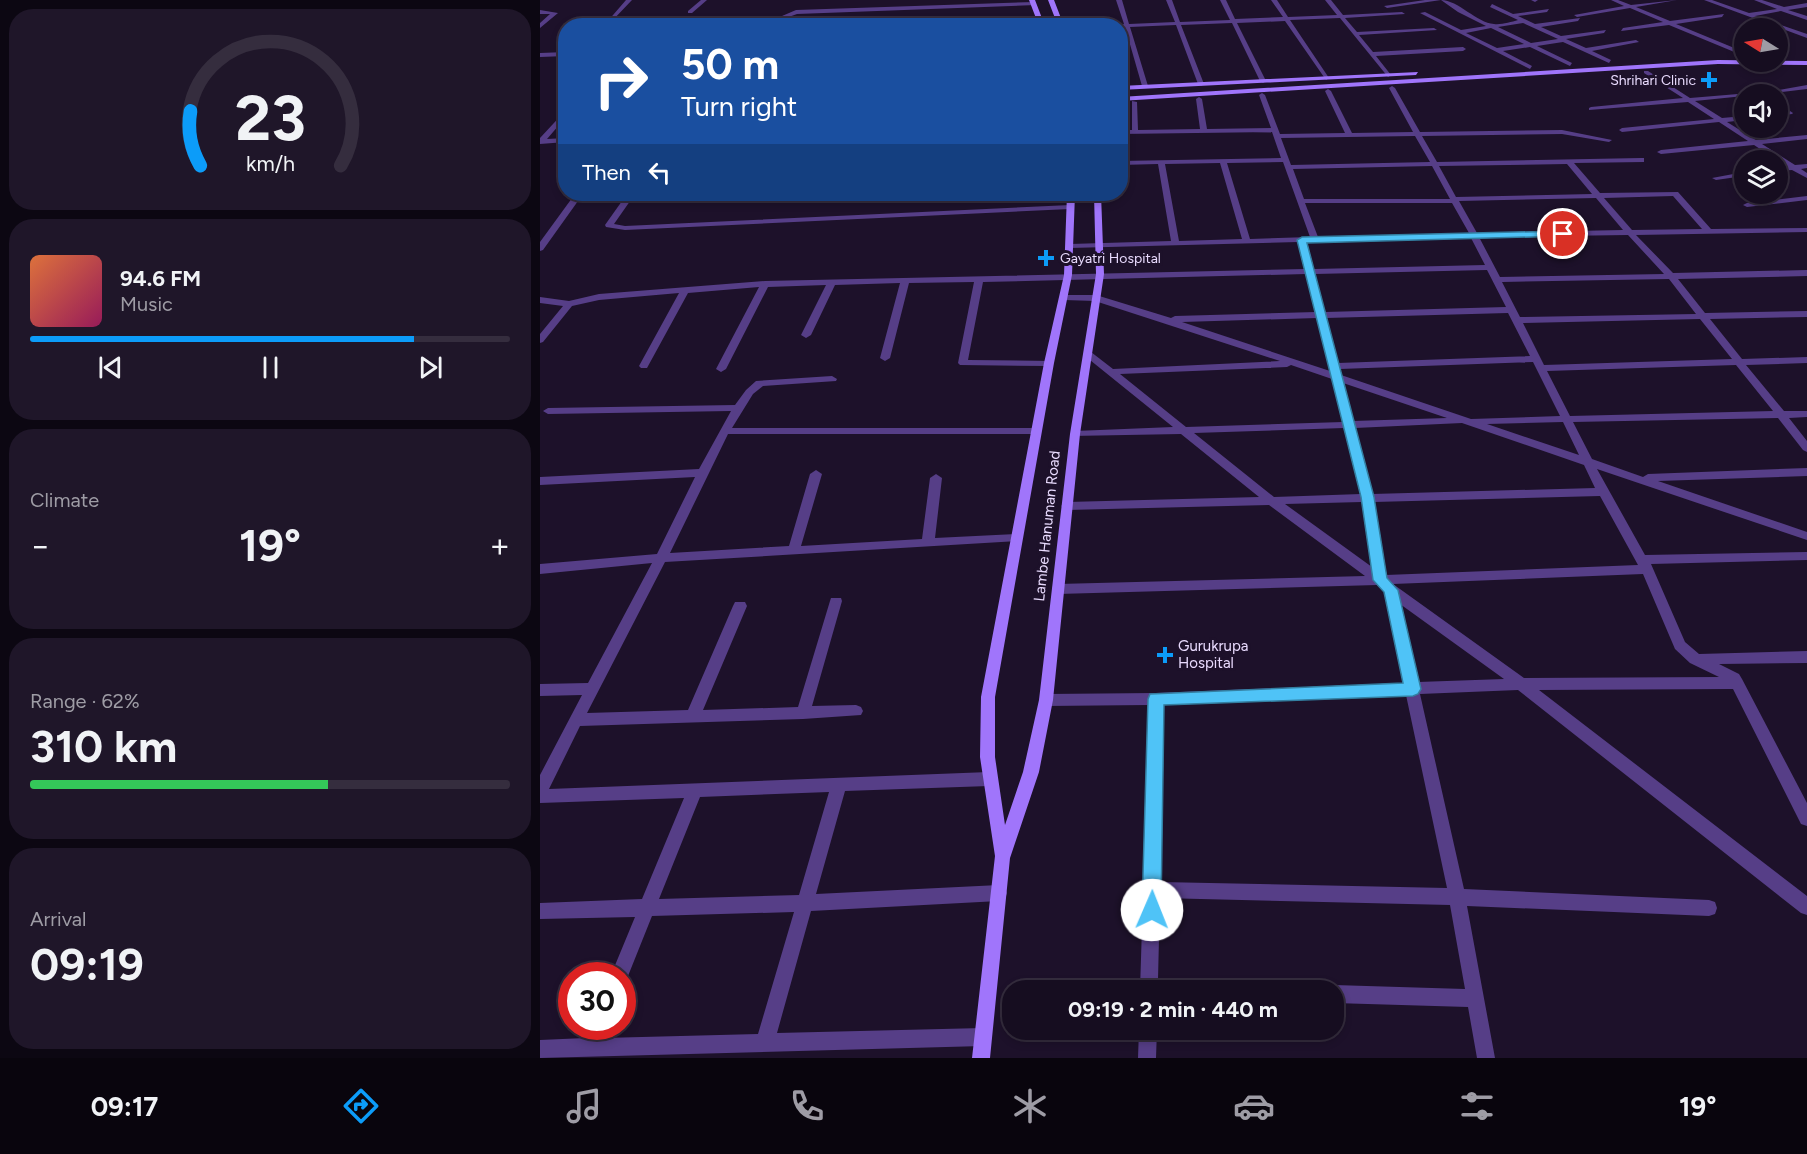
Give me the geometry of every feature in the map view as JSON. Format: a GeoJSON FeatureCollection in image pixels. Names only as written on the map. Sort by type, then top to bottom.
{"type":"FeatureCollection","features":[{"type":"Feature","properties":{"kind":"main road"},"geometry":{"type":"LineString","coordinates":[[1052,0],[1058,18]]}},
{"type":"Feature","properties":{"kind":"main road"},"geometry":{"type":"LineString","coordinates":[[1033,2],[1039,18]]}},
{"type":"Feature","properties":{"kind":"main road"},"geometry":{"type":"LineString","coordinates":[[1128,89],[1734,55]]}},
{"type":"Feature","properties":{"kind":"main road"},"geometry":{"type":"LineString","coordinates":[[1788,55],[1807,56]]}},
{"type":"Feature","properties":{"kind":"main road"},"geometry":{"type":"LineString","coordinates":[[1128,90],[1414,80],[1718,62],[1807,63]]}},
{"type":"Feature","properties":{"kind":"main road"},"geometry":{"type":"LineString","coordinates":[[1128,101],[1199,99],[1729,67],[1807,69]]}},
{"type":"Feature","properties":{"kind":"main road"},"geometry":{"type":"LineString","coordinates":[[1128,100],[1414,80]]}},
{"type":"Feature","properties":{"kind":"main road","name":"Lambe Hanuman Road"},"geometry":{"type":"LineString","coordinates":[[1002,858],[989,779],[985,733],[988,697],[1036,430],[1068,275],[1071,201]]}},
{"type":"Feature","properties":{"kind":"main road","name":"Lambe Hanuman Road"},"geometry":{"type":"LineString","coordinates":[[981,1058],[1002,858],[1031,772],[1046,700],[1076,435],[1100,274],[1097,201]]}},
{"type":"Feature","properties":{"kind":"street"},"geometry":{"type":"LineString","coordinates":[[612,18],[629,0]]}},
{"type":"Feature","properties":{"kind":"street"},"geometry":{"type":"LineString","coordinates":[[690,12],[704,0]]}},
{"type":"Feature","properties":{"kind":"street"},"geometry":{"type":"LineString","coordinates":[[1119,0],[1122,18]]}},
{"type":"Feature","properties":{"kind":"street"},"geometry":{"type":"LineString","coordinates":[[1169,0],[1201,84]]}},
{"type":"Feature","properties":{"kind":"street"},"geometry":{"type":"LineString","coordinates":[[1223,0],[1263,81]]}},
{"type":"Feature","properties":{"kind":"street"},"geometry":{"type":"LineString","coordinates":[[1274,0],[1326,78]]}},
{"type":"Feature","properties":{"kind":"street"},"geometry":{"type":"LineString","coordinates":[[1328,0],[1388,75]]}},
{"type":"Feature","properties":{"kind":"street"},"geometry":{"type":"LineString","coordinates":[[1388,6],[1438,0]]}},
{"type":"Feature","properties":{"kind":"street"},"geometry":{"type":"LineString","coordinates":[[1444,0],[1460,11],[1570,64]]}},
{"type":"Feature","properties":{"kind":"street"},"geometry":{"type":"LineString","coordinates":[[1614,0],[1734,50]]}},
{"type":"Feature","properties":{"kind":"street"},"geometry":{"type":"LineString","coordinates":[[1534,27],[1629,6],[1674,0]]}},
{"type":"Feature","properties":{"kind":"street"},"geometry":{"type":"LineString","coordinates":[[1707,0],[1807,36]]}},
{"type":"Feature","properties":{"kind":"street"},"geometry":{"type":"LineString","coordinates":[[1757,0],[1807,18]]}},
{"type":"Feature","properties":{"kind":"street"},"geometry":{"type":"LineString","coordinates":[[783,18],[796,12],[1033,2]]}},
{"type":"Feature","properties":{"kind":"street"},"geometry":{"type":"LineString","coordinates":[[1748,15],[1807,5]]}},
{"type":"Feature","properties":{"kind":"street"},"geometry":{"type":"LineString","coordinates":[[1491,6],[1610,61]]}},
{"type":"Feature","properties":{"kind":"street"},"geometry":{"type":"LineString","coordinates":[[1511,15],[1548,10]]}},
{"type":"Feature","properties":{"kind":"street"},"geometry":{"type":"LineString","coordinates":[[540,12],[555,12],[540,26]]}},
{"type":"Feature","properties":{"kind":"street"},"geometry":{"type":"LineString","coordinates":[[1423,13],[1530,67]]}},
{"type":"Feature","properties":{"kind":"street"},"geometry":{"type":"LineString","coordinates":[[1128,26],[1402,14]]}},
{"type":"Feature","properties":{"kind":"street"},"geometry":{"type":"LineString","coordinates":[[1623,30],[1722,15]]}},
{"type":"Feature","properties":{"kind":"street"},"geometry":{"type":"LineString","coordinates":[[1460,32],[1523,21]]}},
{"type":"Feature","properties":{"kind":"street"},"geometry":{"type":"LineString","coordinates":[[1356,34],[1434,30]]}},
{"type":"Feature","properties":{"kind":"street"},"geometry":{"type":"LineString","coordinates":[[1497,50],[1604,31]]}},
{"type":"Feature","properties":{"kind":"street"},"geometry":{"type":"LineString","coordinates":[[1128,40],[1145,86]]}},
{"type":"Feature","properties":{"kind":"street"},"geometry":{"type":"LineString","coordinates":[[1586,50],[1636,42]]}},
{"type":"Feature","properties":{"kind":"street"},"geometry":{"type":"LineString","coordinates":[[1372,54],[1463,49]]}},
{"type":"Feature","properties":{"kind":"street"},"geometry":{"type":"LineString","coordinates":[[540,55],[558,54]]}},
{"type":"Feature","properties":{"kind":"street"},"geometry":{"type":"LineString","coordinates":[[1646,72],[1807,176]]}},
{"type":"Feature","properties":{"kind":"street"},"geometry":{"type":"LineString","coordinates":[[1788,89],[1807,87]]}},
{"type":"Feature","properties":{"kind":"street"},"geometry":{"type":"LineString","coordinates":[[1392,88],[1474,235],[1588,463],[1644,564],[1680,645],[1695,659],[1730,674],[1737,683],[1807,819]]}},
{"type":"Feature","properties":{"kind":"street"},"geometry":{"type":"LineString","coordinates":[[1328,91],[1350,136]]}},
{"type":"Feature","properties":{"kind":"street"},"geometry":{"type":"LineString","coordinates":[[1262,95],[1315,240]]}},
{"type":"Feature","properties":{"kind":"street"},"geometry":{"type":"LineString","coordinates":[[1591,109],[1734,96]]}},
{"type":"Feature","properties":{"kind":"street"},"geometry":{"type":"LineString","coordinates":[[1199,99],[1204,131]]}},
{"type":"Feature","properties":{"kind":"street"},"geometry":{"type":"LineString","coordinates":[[1134,102],[1135,132]]}},
{"type":"Feature","properties":{"kind":"street"},"geometry":{"type":"LineString","coordinates":[[1622,130],[1734,119]]}},
{"type":"Feature","properties":{"kind":"street"},"geometry":{"type":"LineString","coordinates":[[540,141],[558,121]]}},
{"type":"Feature","properties":{"kind":"street"},"geometry":{"type":"LineString","coordinates":[[1128,132],[1204,131],[1350,136],[1562,132],[1609,140]]}},
{"type":"Feature","properties":{"kind":"street"},"geometry":{"type":"LineString","coordinates":[[1661,152],[1807,137]]}},
{"type":"Feature","properties":{"kind":"street"},"geometry":{"type":"LineString","coordinates":[[540,141],[558,140]]}},
{"type":"Feature","properties":{"kind":"street"},"geometry":{"type":"LineString","coordinates":[[1128,163],[1223,161],[1435,165],[1641,160]]}},
{"type":"Feature","properties":{"kind":"street"},"geometry":{"type":"LineString","coordinates":[[1223,161],[1248,242]]}},
{"type":"Feature","properties":{"kind":"street"},"geometry":{"type":"LineString","coordinates":[[1161,162],[1176,244]]}},
{"type":"Feature","properties":{"kind":"street"},"geometry":{"type":"LineString","coordinates":[[1569,162],[1630,233],[1671,276],[1807,448]]}},
{"type":"Feature","properties":{"kind":"street"},"geometry":{"type":"LineString","coordinates":[[1788,168],[1807,166]]}},
{"type":"Feature","properties":{"kind":"street"},"geometry":{"type":"LineString","coordinates":[[1716,178],[1734,175]]}},
{"type":"Feature","properties":{"kind":"street"},"geometry":{"type":"LineString","coordinates":[[1301,201],[1454,200],[1676,194],[1709,232]]}},
{"type":"Feature","properties":{"kind":"street"},"geometry":{"type":"LineString","coordinates":[[1748,205],[1807,198]]}},
{"type":"Feature","properties":{"kind":"street"},"geometry":{"type":"LineString","coordinates":[[540,248],[574,201]]}},
{"type":"Feature","properties":{"kind":"street"},"geometry":{"type":"LineString","coordinates":[[626,201],[609,225],[625,228],[1071,207]]}},
{"type":"Feature","properties":{"kind":"street"},"geometry":{"type":"LineString","coordinates":[[1070,246],[1474,235],[1807,230]]}},
{"type":"Feature","properties":{"kind":"street"},"geometry":{"type":"LineString","coordinates":[[1302,240],[1350,425],[1385,585],[1413,689],[1457,897],[1486,1058]]}},
{"type":"Feature","properties":{"kind":"street"},"geometry":{"type":"LineString","coordinates":[[540,300],[569,304],[599,297],[765,284],[1100,274],[1490,267]]}},
{"type":"Feature","properties":{"kind":"street"},"geometry":{"type":"LineString","coordinates":[[1497,280],[1807,273]]}},
{"type":"Feature","properties":{"kind":"street"},"geometry":{"type":"LineString","coordinates":[[979,279],[963,363],[1049,363]]}},
{"type":"Feature","properties":{"kind":"street"},"geometry":{"type":"LineString","coordinates":[[885,358],[905,280]]}},
{"type":"Feature","properties":{"kind":"street"},"geometry":{"type":"LineString","coordinates":[[806,335],[832,282]]}},
{"type":"Feature","properties":{"kind":"street"},"geometry":{"type":"LineString","coordinates":[[721,369],[765,284]]}},
{"type":"Feature","properties":{"kind":"street"},"geometry":{"type":"LineString","coordinates":[[644,366],[685,290]]}},
{"type":"Feature","properties":{"kind":"street"},"geometry":{"type":"LineString","coordinates":[[1064,297],[1096,298],[1296,364],[1336,371],[1466,421],[1588,463],[1641,478],[1807,536]]}},
{"type":"Feature","properties":{"kind":"street"},"geometry":{"type":"LineString","coordinates":[[540,340],[569,304]]}},
{"type":"Feature","properties":{"kind":"street"},"geometry":{"type":"LineString","coordinates":[[1165,319],[1321,314],[1702,316],[1807,314]]}},
{"type":"Feature","properties":{"kind":"street"},"geometry":{"type":"LineString","coordinates":[[1088,354],[1272,501],[1521,684],[1807,907]]}},
{"type":"Feature","properties":{"kind":"street"},"geometry":{"type":"LineString","coordinates":[[1336,371],[1539,364],[1740,363],[1807,360]]}},
{"type":"Feature","properties":{"kind":"street"},"geometry":{"type":"LineString","coordinates":[[1108,372],[1296,364]]}},
{"type":"Feature","properties":{"kind":"street"},"geometry":{"type":"LineString","coordinates":[[540,790],[591,689],[662,558],[702,473],[738,408],[753,387],[760,383],[832,379]]}},
{"type":"Feature","properties":{"kind":"street"},"geometry":{"type":"LineString","coordinates":[[548,411],[738,408]]}},
{"type":"Feature","properties":{"kind":"street"},"geometry":{"type":"LineString","coordinates":[[1076,435],[1466,421],[1807,414]]}},
{"type":"Feature","properties":{"kind":"street"},"geometry":{"type":"LineString","coordinates":[[726,431],[1036,430]]}},
{"type":"Feature","properties":{"kind":"street"},"geometry":{"type":"LineString","coordinates":[[1641,478],[1807,472]]}},
{"type":"Feature","properties":{"kind":"street"},"geometry":{"type":"LineString","coordinates":[[540,481],[702,473]]}},
{"type":"Feature","properties":{"kind":"street"},"geometry":{"type":"LineString","coordinates":[[794,550],[816,474]]}},
{"type":"Feature","properties":{"kind":"street"},"geometry":{"type":"LineString","coordinates":[[928,543],[936,478]]}},
{"type":"Feature","properties":{"kind":"street"},"geometry":{"type":"LineString","coordinates":[[1067,506],[1603,492]]}},
{"type":"Feature","properties":{"kind":"street"},"geometry":{"type":"LineString","coordinates":[[540,569],[662,558],[1016,538]]}},
{"type":"Feature","properties":{"kind":"street"},"geometry":{"type":"LineString","coordinates":[[1058,589],[1385,585],[1644,564],[1807,556]]}},
{"type":"Feature","properties":{"kind":"street"},"geometry":{"type":"LineString","coordinates":[[803,713],[836,600]]}},
{"type":"Feature","properties":{"kind":"street"},"geometry":{"type":"LineString","coordinates":[[693,717],[740,606]]}},
{"type":"Feature","properties":{"kind":"street"},"geometry":{"type":"LineString","coordinates":[[1695,659],[1807,657]]}},
{"type":"Feature","properties":{"kind":"street"},"geometry":{"type":"LineString","coordinates":[[1046,700],[1156,699],[1521,684],[1737,683]]}},
{"type":"Feature","properties":{"kind":"street"},"geometry":{"type":"LineString","coordinates":[[540,690],[591,689]]}},
{"type":"Feature","properties":{"kind":"street"},"geometry":{"type":"LineString","coordinates":[[1149,980],[1156,699]]}},
{"type":"Feature","properties":{"kind":"street"},"geometry":{"type":"LineString","coordinates":[[575,720],[855,711]]}},
{"type":"Feature","properties":{"kind":"street"},"geometry":{"type":"LineString","coordinates":[[540,796],[989,779]]}},
{"type":"Feature","properties":{"kind":"street"},"geometry":{"type":"LineString","coordinates":[[765,1043],[838,785]]}},
{"type":"Feature","properties":{"kind":"street"},"geometry":{"type":"LineString","coordinates":[[625,962],[695,790]]}},
{"type":"Feature","properties":{"kind":"street"},"geometry":{"type":"LineString","coordinates":[[1152,890],[1457,897],[1708,908]]}},
{"type":"Feature","properties":{"kind":"street"},"geometry":{"type":"LineString","coordinates":[[540,911],[806,903],[999,893]]}},
{"type":"Feature","properties":{"kind":"street"},"geometry":{"type":"LineString","coordinates":[[1344,994],[1475,998]]}},
{"type":"Feature","properties":{"kind":"street"},"geometry":{"type":"LineString","coordinates":[[540,1049],[983,1037]]}},
{"type":"Feature","properties":{"kind":"street"},"geometry":{"type":"LineString","coordinates":[[590,1048],[593,1040]]}},
{"type":"Feature","properties":{"kind":"street"},"geometry":{"type":"LineString","coordinates":[[1147,1058],[1148,1040]]}},
{"type":"Feature","properties":{"kind":"place","name":"Shrihari Clinic"},"geometry":{"type":"Point","coordinates":[1709,80]}},
{"type":"Feature","properties":{"kind":"place","name":"Gayatri Hospital"},"geometry":{"type":"Point","coordinates":[1046,258]}},
{"type":"Feature","properties":{"kind":"place","name":"Gurukrupa Hospital"},"geometry":{"type":"Point","coordinates":[1165,655]}},
{"type":"Feature","properties":{"kind":"route"},"geometry":{"type":"LineString","coordinates":[[1152,910],[1156,699],[1413,689],[1390,590],[1380,580],[1367,497],[1302,240],[1563,234]]}}]}
